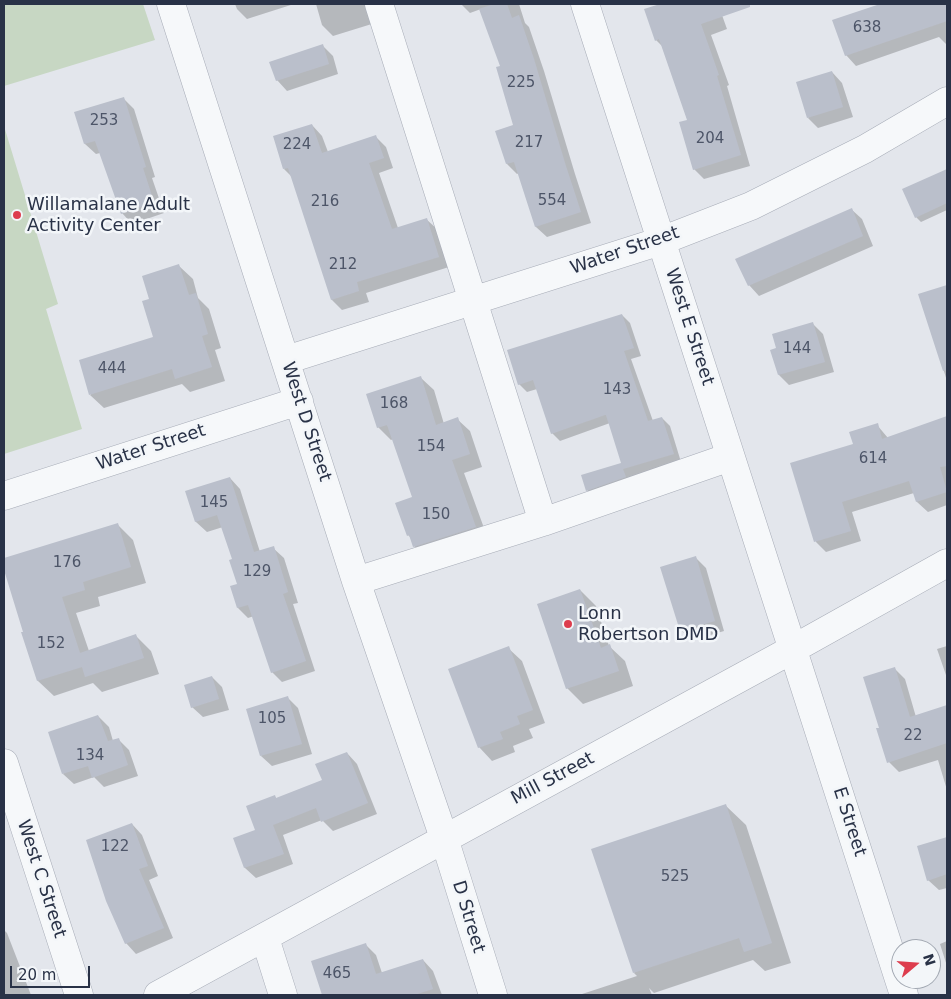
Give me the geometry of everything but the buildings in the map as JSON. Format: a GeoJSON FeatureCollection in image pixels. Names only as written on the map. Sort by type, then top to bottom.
{"type":"FeatureCollection","features":[{"type":"Feature","properties":{"kind":"street","name":"West D Street"},"geometry":{"type":"LineString","coordinates":[[171,4],[356,581],[444,838]]}},
{"type":"Feature","properties":{"kind":"street"},"geometry":{"type":"LineString","coordinates":[[379,4],[543,522]]}},
{"type":"Feature","properties":{"kind":"street","name":"West E Street"},"geometry":{"type":"LineString","coordinates":[[585,4],[793,649]]}},
{"type":"Feature","properties":{"kind":"street","name":"Water Street"},"geometry":{"type":"LineString","coordinates":[[286,360],[661,241],[751,206],[865,150],[947,101]]}},
{"type":"Feature","properties":{"kind":"street","name":"Water Street"},"geometry":{"type":"LineString","coordinates":[[4,496],[299,401]]}},
{"type":"Feature","properties":{"kind":"street"},"geometry":{"type":"LineString","coordinates":[[356,581],[543,522],[730,457]]}},
{"type":"Feature","properties":{"kind":"street","name":"Mill Street"},"geometry":{"type":"LineString","coordinates":[[158,995],[947,563]]}},
{"type":"Feature","properties":{"kind":"street","name":"E Street"},"geometry":{"type":"LineString","coordinates":[[793,649],[904,995]]}},
{"type":"Feature","properties":{"kind":"street","name":"West C Street"},"geometry":{"type":"LineString","coordinates":[[4,763],[78,995]]}},
{"type":"Feature","properties":{"kind":"street","name":"D Street"},"geometry":{"type":"LineString","coordinates":[[444,838],[493,995]]}},
{"type":"Feature","properties":{"kind":"street"},"geometry":{"type":"LineString","coordinates":[[265,938],[283,995]]}},
{"type":"Feature","properties":{"kind":"green space"},"geometry":{"type":"Polygon","coordinates":[[[4,4],[143,4],[155,40],[4,86],[4,4]]]}},
{"type":"Feature","properties":{"kind":"green space","name":"Willamalane Adult Activity Center"},"geometry":{"type":"Polygon","coordinates":[[[4,126],[58,304],[46,309],[82,429],[4,454],[4,126]]]}},
{"type":"Feature","properties":{"kind":"place","name":"Willamalane Adult Activity Center"},"geometry":{"type":"Point","coordinates":[17,215]}},
{"type":"Feature","properties":{"kind":"place","name":"Lonn Robertson DMD"},"geometry":{"type":"Point","coordinates":[568,624]}}]}
